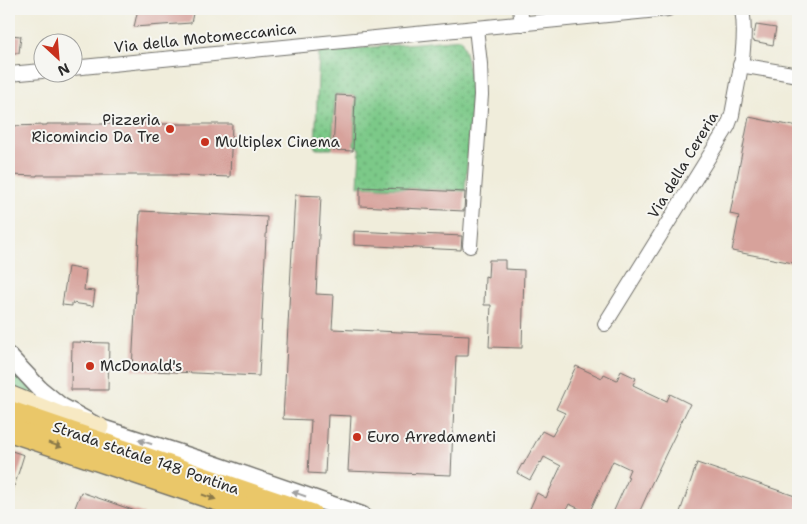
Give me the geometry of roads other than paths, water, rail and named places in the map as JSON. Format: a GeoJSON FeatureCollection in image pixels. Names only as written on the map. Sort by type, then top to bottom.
{"type":"FeatureCollection","features":[{"type":"Feature","properties":{"kind":"highway","name":"Strada statale 148 Pontina"},"geometry":{"type":"LineString","coordinates":[[9,412],[311,515]]}},
{"type":"Feature","properties":{"kind":"highway","name":"Strada statale 148 Pontina"},"geometry":{"type":"LineString","coordinates":[[9,430],[264,515]]}},
{"type":"Feature","properties":{"kind":"main road"},"geometry":{"type":"LineString","coordinates":[[9,396],[63,417],[99,427]]}},
{"type":"Feature","properties":{"kind":"street"},"geometry":{"type":"LineString","coordinates":[[520,9],[522,24]]}},
{"type":"Feature","properties":{"kind":"street","name":"Via della Motomeccanica"},"geometry":{"type":"LineString","coordinates":[[82,67],[522,24],[642,10],[668,9]]}},
{"type":"Feature","properties":{"kind":"street","name":"Via della Cereria"},"geometry":{"type":"LineString","coordinates":[[605,324],[724,133],[732,115],[744,35],[742,9]]}},
{"type":"Feature","properties":{"kind":"street"},"geometry":{"type":"LineString","coordinates":[[470,246],[480,95],[480,64],[476,28]]}},
{"type":"Feature","properties":{"kind":"street"},"geometry":{"type":"LineString","coordinates":[[740,64],[798,75]]}},
{"type":"Feature","properties":{"kind":"street"},"geometry":{"type":"LineString","coordinates":[[9,74],[32,72]]}},
{"type":"Feature","properties":{"kind":"street"},"geometry":{"type":"LineString","coordinates":[[9,356],[39,388],[61,406],[99,427],[362,515]]}},
{"type":"Feature","properties":{"kind":"place","name":"Pizzeria Ricomincio Da Tre"},"geometry":{"type":"Point","coordinates":[170,129]}},
{"type":"Feature","properties":{"kind":"place","name":"Multiplex Cinema"},"geometry":{"type":"Point","coordinates":[205,142]}},
{"type":"Feature","properties":{"kind":"place","name":"McDonald's"},"geometry":{"type":"Point","coordinates":[90,366]}},
{"type":"Feature","properties":{"kind":"place","name":"Euro Arredamenti"},"geometry":{"type":"Point","coordinates":[357,437]}}]}
